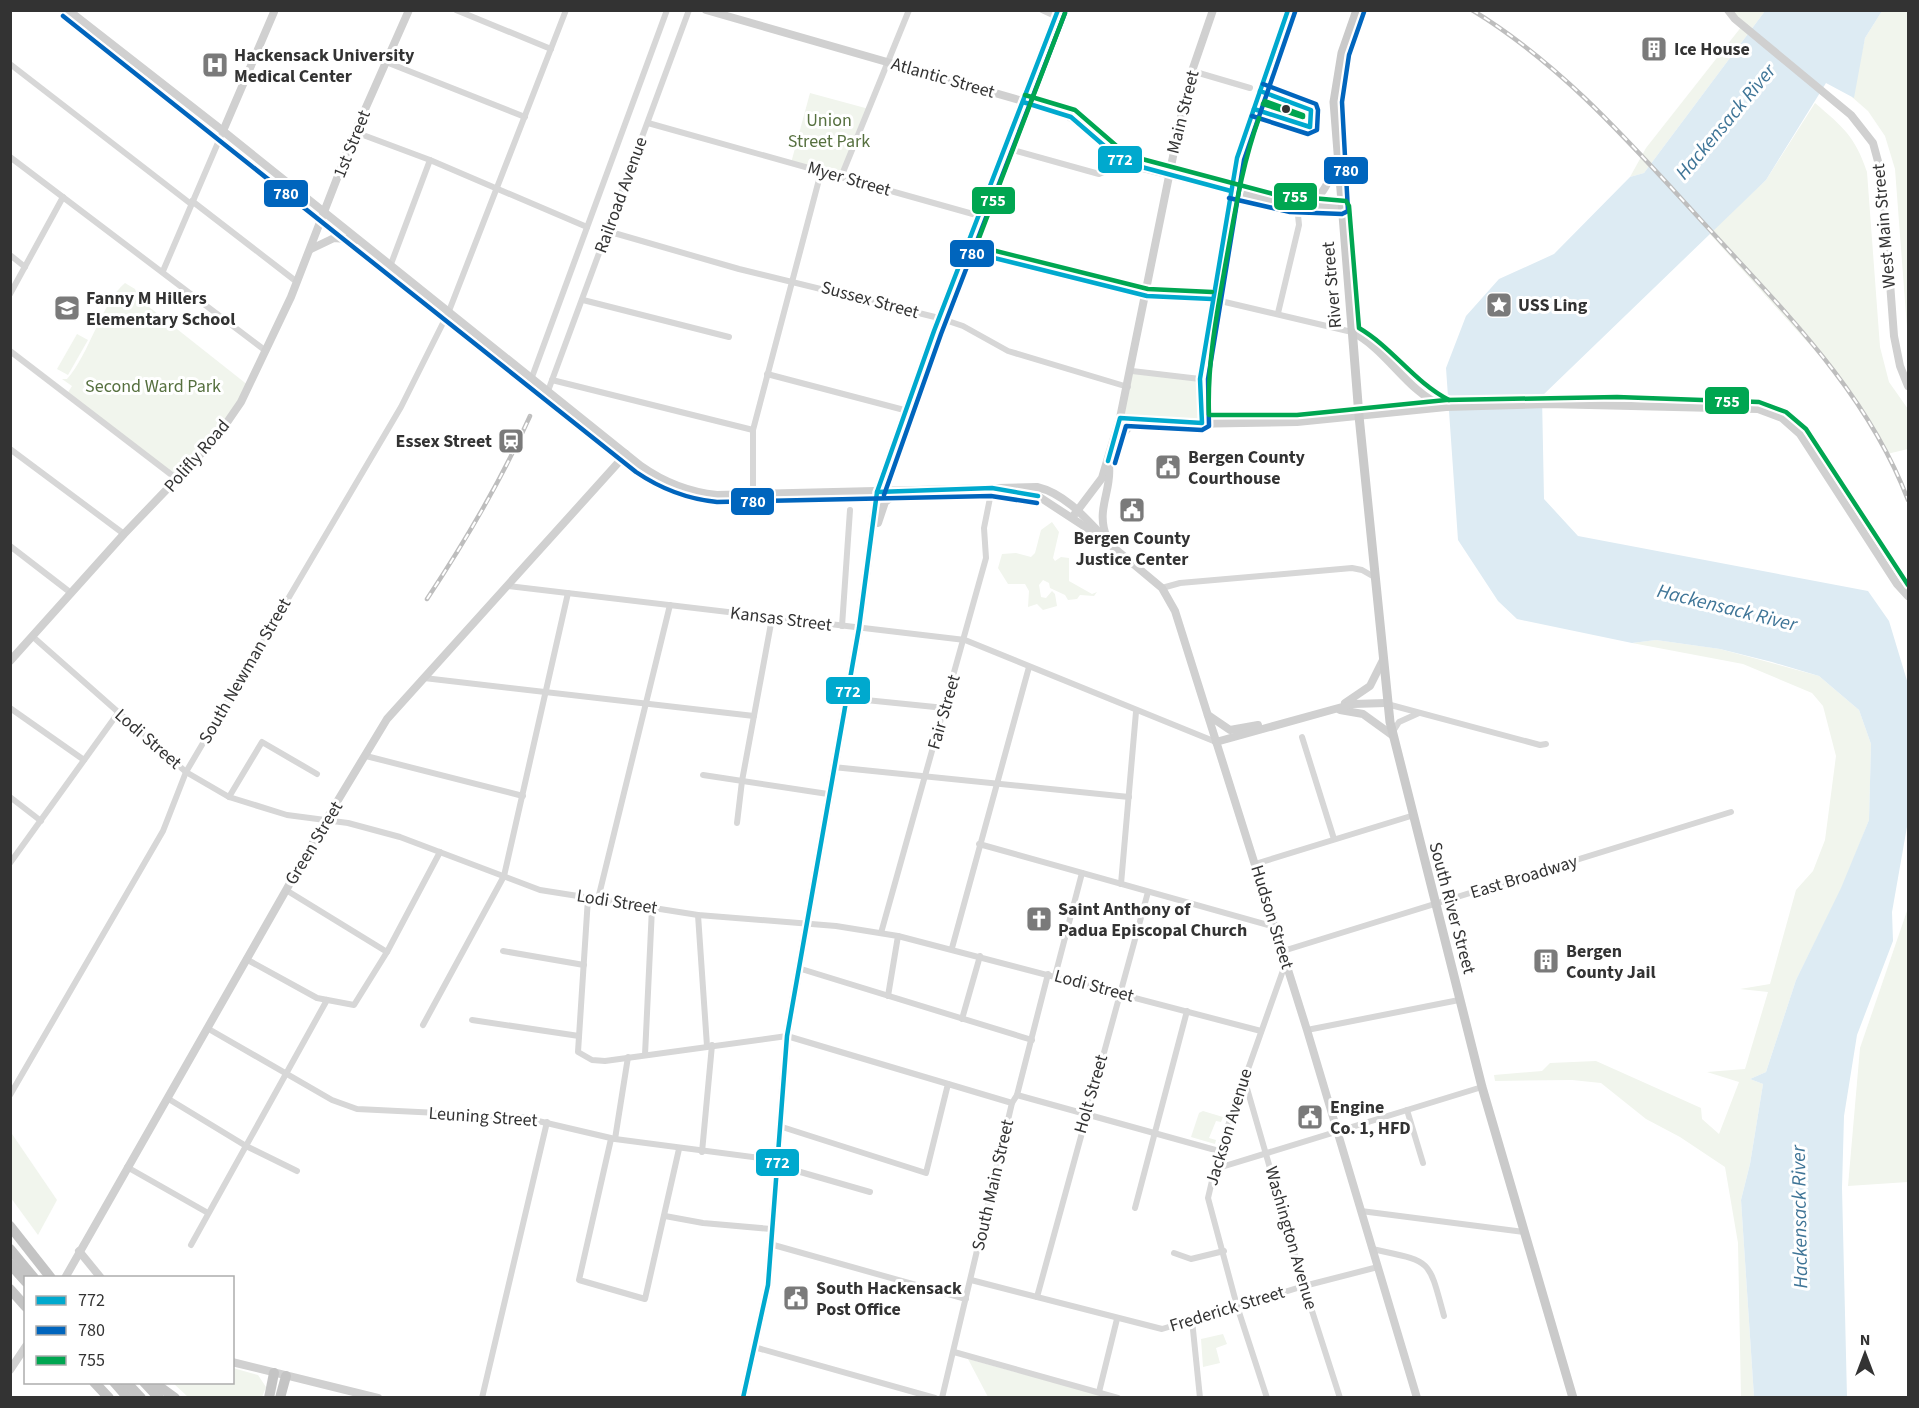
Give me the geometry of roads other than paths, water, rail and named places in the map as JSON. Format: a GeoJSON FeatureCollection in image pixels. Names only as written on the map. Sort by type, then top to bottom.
{"type":"FeatureCollection","features":[{"type":"Feature","properties":{"kind":"highway"},"geometry":{"type":"LineString","coordinates":[[10,1226],[49,1276]]}},
{"type":"Feature","properties":{"kind":"highway"},"geometry":{"type":"LineString","coordinates":[[12,1256],[32,1276]]}},
{"type":"Feature","properties":{"kind":"highway"},"geometry":{"type":"LineString","coordinates":[[12,1256],[24,1278]]}},
{"type":"Feature","properties":{"kind":"highway"},"geometry":{"type":"LineString","coordinates":[[10,1289],[24,1305]]}},
{"type":"Feature","properties":{"kind":"highway"},"geometry":{"type":"LineString","coordinates":[[269,1398],[274,1373]]}},
{"type":"Feature","properties":{"kind":"highway"},"geometry":{"type":"LineString","coordinates":[[280,1398],[286,1376]]}},
{"type":"Feature","properties":{"kind":"highway"},"geometry":{"type":"LineString","coordinates":[[95,1384],[109,1398]]}},
{"type":"Feature","properties":{"kind":"highway"},"geometry":{"type":"LineString","coordinates":[[115,1384],[128,1398]]}},
{"type":"Feature","properties":{"kind":"highway"},"geometry":{"type":"LineString","coordinates":[[127,1384],[141,1398]]}},
{"type":"Feature","properties":{"kind":"highway"},"geometry":{"type":"LineString","coordinates":[[145,1384],[159,1398]]}},
{"type":"Feature","properties":{"kind":"highway"},"geometry":{"type":"LineString","coordinates":[[154,1384],[175,1398]]}},
{"type":"Feature","properties":{"kind":"main road"},"geometry":{"type":"LineString","coordinates":[[68,10],[223,130],[652,474],[681,488],[717,495],[1037,487],[1048,489],[1069,504],[1075,515]]}},
{"type":"Feature","properties":{"kind":"main road","name":"1st Street"},"geometry":{"type":"LineString","coordinates":[[325,212],[355,132],[409,10]]}},
{"type":"Feature","properties":{"kind":"main road","name":"Atlantic Street"},"geometry":{"type":"LineString","coordinates":[[706,10],[1071,117],[1123,162],[1232,191],[1301,205],[1342,207]]}},
{"type":"Feature","properties":{"kind":"main road","name":"Main Street"},"geometry":{"type":"LineString","coordinates":[[1075,515],[1094,490],[1108,461],[1120,418],[1147,296],[1168,174],[1192,71],[1213,10]]}},
{"type":"Feature","properties":{"kind":"main road","name":"River Street"},"geometry":{"type":"LineString","coordinates":[[1357,10],[1342,53],[1336,86],[1338,161],[1359,416]]}},
{"type":"Feature","properties":{"kind":"main road","name":"West Main Street"},"geometry":{"type":"LineString","coordinates":[[1728,10],[1739,22],[1860,123],[1877,153],[1882,176],[1893,336],[1900,366],[1908,386]]}},
{"type":"Feature","properties":{"kind":"main road"},"geometry":{"type":"LineString","coordinates":[[223,130],[274,12]]}},
{"type":"Feature","properties":{"kind":"main road"},"geometry":{"type":"LineString","coordinates":[[743,1398],[768,1285],[787,1036],[859,628],[877,492],[908,411],[939,318],[1056,13]]}},
{"type":"Feature","properties":{"kind":"main road"},"geometry":{"type":"LineString","coordinates":[[1301,205],[1316,200],[1338,161]]}},
{"type":"Feature","properties":{"kind":"main road","name":"Polifly Road"},"geometry":{"type":"LineString","coordinates":[[10,661],[230,420],[266,351],[325,212]]}},
{"type":"Feature","properties":{"kind":"main road"},"geometry":{"type":"LineString","coordinates":[[310,249],[334,238],[360,240]]}},
{"type":"Feature","properties":{"kind":"main road"},"geometry":{"type":"LineString","coordinates":[[1352,332],[1376,346],[1429,399],[1446,407]]}},
{"type":"Feature","properties":{"kind":"main road"},"geometry":{"type":"LineString","coordinates":[[1407,410],[1416,399],[1414,386]]}},
{"type":"Feature","properties":{"kind":"main road"},"geometry":{"type":"LineString","coordinates":[[1120,418],[1202,423],[1298,422],[1446,407],[1547,404],[1758,408],[1782,418],[1813,450],[1898,584],[1908,596]]}},
{"type":"Feature","properties":{"kind":"main road","name":"South River Street"},"geometry":{"type":"LineString","coordinates":[[1359,416],[1386,703],[1392,734],[1411,816],[1482,1087],[1573,1398]]}},
{"type":"Feature","properties":{"kind":"main road"},"geometry":{"type":"LineString","coordinates":[[1112,446],[1130,426],[1142,420]]}},
{"type":"Feature","properties":{"kind":"main road","name":"Green Street"},"geometry":{"type":"LineString","coordinates":[[65,1276],[326,820],[387,719],[626,454]]}},
{"type":"Feature","properties":{"kind":"main road","name":"Main Street"},"geometry":{"type":"LineString","coordinates":[[1108,461],[1110,472],[1105,490],[1102,526],[1110,544]]}},
{"type":"Feature","properties":{"kind":"main road","name":"Hudson Street"},"geometry":{"type":"LineString","coordinates":[[992,488],[1038,496],[1075,515],[1162,588],[1175,611],[1307,1030],[1417,1398]]}},
{"type":"Feature","properties":{"kind":"main road"},"geometry":{"type":"LineString","coordinates":[[872,534],[885,502],[900,492]]}},
{"type":"Feature","properties":{"kind":"main road"},"geometry":{"type":"LineString","coordinates":[[1331,710],[1371,686],[1383,660]]}},
{"type":"Feature","properties":{"kind":"main road"},"geometry":{"type":"LineString","coordinates":[[1216,742],[1353,704],[1386,703]]}},
{"type":"Feature","properties":{"kind":"main road"},"geometry":{"type":"LineString","coordinates":[[1331,710],[1363,714],[1392,734]]}},
{"type":"Feature","properties":{"kind":"main road"},"geometry":{"type":"LineString","coordinates":[[1207,714],[1230,730],[1257,725],[1274,725]]}},
{"type":"Feature","properties":{"kind":"main road"},"geometry":{"type":"LineString","coordinates":[[79,1251],[99,1276]]}},
{"type":"Feature","properties":{"kind":"main road"},"geometry":{"type":"LineString","coordinates":[[10,1370],[24,1349]]}},
{"type":"Feature","properties":{"kind":"main road"},"geometry":{"type":"LineString","coordinates":[[234,1363],[378,1398]]}},
{"type":"Feature","properties":{"kind":"street"},"geometry":{"type":"LineString","coordinates":[[456,10],[551,50]]}},
{"type":"Feature","properties":{"kind":"street","name":"South Newman Street"},"geometry":{"type":"LineString","coordinates":[[10,1095],[163,831],[186,772],[401,407],[449,311],[566,10]]}},
{"type":"Feature","properties":{"kind":"street","name":"Railroad Avenue"},"geometry":{"type":"LineString","coordinates":[[531,377],[667,10]]}},
{"type":"Feature","properties":{"kind":"street","name":"Railroad Avenue"},"geometry":{"type":"LineString","coordinates":[[548,391],[690,10]]}},
{"type":"Feature","properties":{"kind":"street"},"geometry":{"type":"LineString","coordinates":[[841,177],[909,10]]}},
{"type":"Feature","properties":{"kind":"street"},"geometry":{"type":"LineString","coordinates":[[1042,10],[1056,13]]}},
{"type":"Feature","properties":{"kind":"street"},"geometry":{"type":"LineString","coordinates":[[1202,423],[1200,379],[1237,158],[1288,10]]}},
{"type":"Feature","properties":{"kind":"street"},"geometry":{"type":"LineString","coordinates":[[386,62],[525,117]]}},
{"type":"Feature","properties":{"kind":"street"},"geometry":{"type":"LineString","coordinates":[[10,64],[297,282]]}},
{"type":"Feature","properties":{"kind":"street"},"geometry":{"type":"LineString","coordinates":[[1192,71],[1250,88]]}},
{"type":"Feature","properties":{"kind":"street","name":"Myer Street"},"geometry":{"type":"LineString","coordinates":[[648,123],[980,216]]}},
{"type":"Feature","properties":{"kind":"street"},"geometry":{"type":"LineString","coordinates":[[163,271],[223,130]]}},
{"type":"Feature","properties":{"kind":"street"},"geometry":{"type":"LineString","coordinates":[[355,132],[430,160],[587,227]]}},
{"type":"Feature","properties":{"kind":"street"},"geometry":{"type":"LineString","coordinates":[[1006,148],[1099,174],[1108,170],[1116,156]]}},
{"type":"Feature","properties":{"kind":"street"},"geometry":{"type":"LineString","coordinates":[[10,157],[266,351]]}},
{"type":"Feature","properties":{"kind":"street"},"geometry":{"type":"LineString","coordinates":[[391,264],[430,160]]}},
{"type":"Feature","properties":{"kind":"street"},"geometry":{"type":"LineString","coordinates":[[753,494],[753,430],[821,172]]}},
{"type":"Feature","properties":{"kind":"street"},"geometry":{"type":"LineString","coordinates":[[10,294],[63,197]]}},
{"type":"Feature","properties":{"kind":"street"},"geometry":{"type":"LineString","coordinates":[[1278,313],[1299,225],[1301,205]]}},
{"type":"Feature","properties":{"kind":"street","name":"Sussex Street"},"geometry":{"type":"LineString","coordinates":[[606,231],[739,269],[939,318],[963,326],[1008,351],[1128,387]]}},
{"type":"Feature","properties":{"kind":"street"},"geometry":{"type":"LineString","coordinates":[[966,251],[1147,296],[1212,299],[1352,332]]}},
{"type":"Feature","properties":{"kind":"street"},"geometry":{"type":"LineString","coordinates":[[10,255],[25,267]]}},
{"type":"Feature","properties":{"kind":"street"},"geometry":{"type":"LineString","coordinates":[[583,300],[729,337]]}},
{"type":"Feature","properties":{"kind":"street"},"geometry":{"type":"LineString","coordinates":[[10,351],[177,479]]}},
{"type":"Feature","properties":{"kind":"street"},"geometry":{"type":"LineString","coordinates":[[1132,371],[1200,379]]}},
{"type":"Feature","properties":{"kind":"street"},"geometry":{"type":"LineString","coordinates":[[767,374],[908,411]]}},
{"type":"Feature","properties":{"kind":"street"},"geometry":{"type":"LineString","coordinates":[[552,380],[753,430]]}},
{"type":"Feature","properties":{"kind":"street"},"geometry":{"type":"LineString","coordinates":[[10,449],[124,534]]}},
{"type":"Feature","properties":{"kind":"street","name":"Fair Street"},"geometry":{"type":"LineString","coordinates":[[880,933],[986,558],[984,528],[992,488]]}},
{"type":"Feature","properties":{"kind":"street"},"geometry":{"type":"LineString","coordinates":[[842,626],[850,510]]}},
{"type":"Feature","properties":{"kind":"street"},"geometry":{"type":"LineString","coordinates":[[10,546],[71,593]]}},
{"type":"Feature","properties":{"kind":"street"},"geometry":{"type":"LineString","coordinates":[[1162,588],[1180,583],[1347,569],[1362,570],[1376,578]]}},
{"type":"Feature","properties":{"kind":"street","name":"Kansas Street"},"geometry":{"type":"LineString","coordinates":[[508,586],[964,640],[1136,712],[1216,742]]}},
{"type":"Feature","properties":{"kind":"street"},"geometry":{"type":"LineString","coordinates":[[423,1024],[504,876],[568,593]]}},
{"type":"Feature","properties":{"kind":"street"},"geometry":{"type":"LineString","coordinates":[[598,899],[670,605]]}},
{"type":"Feature","properties":{"kind":"street"},"geometry":{"type":"LineString","coordinates":[[737,823],[742,781],[772,618]]}},
{"type":"Feature","properties":{"kind":"street","name":"Lodi Street"},"geometry":{"type":"LineString","coordinates":[[32,636],[186,772],[229,797],[287,815],[326,820],[400,837],[540,890],[698,915],[805,924],[898,936],[952,948],[1261,1031]]}},
{"type":"Feature","properties":{"kind":"street"},"geometry":{"type":"LineString","coordinates":[[952,948],[1029,667]]}},
{"type":"Feature","properties":{"kind":"street"},"geometry":{"type":"LineString","coordinates":[[424,678],[754,716]]}},
{"type":"Feature","properties":{"kind":"street"},"geometry":{"type":"LineString","coordinates":[[846,698],[945,708]]}},
{"type":"Feature","properties":{"kind":"street"},"geometry":{"type":"LineString","coordinates":[[1386,703],[1540,745],[1546,744]]}},
{"type":"Feature","properties":{"kind":"street"},"geometry":{"type":"LineString","coordinates":[[10,708],[84,760]]}},
{"type":"Feature","properties":{"kind":"street"},"geometry":{"type":"LineString","coordinates":[[1120,884],[1136,712]]}},
{"type":"Feature","properties":{"kind":"street"},"geometry":{"type":"LineString","coordinates":[[10,863],[118,713]]}},
{"type":"Feature","properties":{"kind":"street"},"geometry":{"type":"LineString","coordinates":[[1392,734],[1403,719],[1421,713]]}},
{"type":"Feature","properties":{"kind":"street"},"geometry":{"type":"LineString","coordinates":[[1302,737],[1334,839]]}},
{"type":"Feature","properties":{"kind":"street"},"geometry":{"type":"LineString","coordinates":[[229,797],[262,742],[317,774]]}},
{"type":"Feature","properties":{"kind":"street"},"geometry":{"type":"LineString","coordinates":[[366,756],[523,796]]}},
{"type":"Feature","properties":{"kind":"street"},"geometry":{"type":"LineString","coordinates":[[833,767],[1129,797]]}},
{"type":"Feature","properties":{"kind":"street"},"geometry":{"type":"LineString","coordinates":[[703,775],[828,794]]}},
{"type":"Feature","properties":{"kind":"street"},"geometry":{"type":"LineString","coordinates":[[10,797],[40,821]]}},
{"type":"Feature","properties":{"kind":"street","name":"East Broadway"},"geometry":{"type":"LineString","coordinates":[[1282,951],[1731,812]]}},
{"type":"Feature","properties":{"kind":"street"},"geometry":{"type":"LineString","coordinates":[[1255,864],[1411,816]]}},
{"type":"Feature","properties":{"kind":"street"},"geometry":{"type":"LineString","coordinates":[[979,844],[1275,927]]}},
{"type":"Feature","properties":{"kind":"street"},"geometry":{"type":"LineString","coordinates":[[246,959],[316,998],[354,1005],[387,952],[440,852]]}},
{"type":"Feature","properties":{"kind":"street","name":"South Main Street"},"geometry":{"type":"LineString","coordinates":[[942,1398],[1012,1103],[1017,1095],[1082,873]]}},
{"type":"Feature","properties":{"kind":"street"},"geometry":{"type":"LineString","coordinates":[[286,890],[387,952]]}},
{"type":"Feature","properties":{"kind":"street","name":"Holt Street"},"geometry":{"type":"LineString","coordinates":[[1037,1297],[1085,1114],[1148,892]]}},
{"type":"Feature","properties":{"kind":"street"},"geometry":{"type":"LineString","coordinates":[[588,898],[578,1052],[599,1062],[787,1036],[1012,1103]]}},
{"type":"Feature","properties":{"kind":"street"},"geometry":{"type":"LineString","coordinates":[[645,1054],[652,908]]}},
{"type":"Feature","properties":{"kind":"street"},"geometry":{"type":"LineString","coordinates":[[698,915],[710,1046],[702,1152]]}},
{"type":"Feature","properties":{"kind":"street"},"geometry":{"type":"LineString","coordinates":[[888,996],[898,936]]}},
{"type":"Feature","properties":{"kind":"street"},"geometry":{"type":"LineString","coordinates":[[503,951],[584,965]]}},
{"type":"Feature","properties":{"kind":"street"},"geometry":{"type":"LineString","coordinates":[[962,1019],[980,956]]}},
{"type":"Feature","properties":{"kind":"street","name":"Jackson Avenue"},"geometry":{"type":"LineString","coordinates":[[1267,1398],[1237,1306],[1208,1198],[1219,1151],[1286,962]]}},
{"type":"Feature","properties":{"kind":"street"},"geometry":{"type":"LineString","coordinates":[[798,969],[1032,1040]]}},
{"type":"Feature","properties":{"kind":"street"},"geometry":{"type":"LineString","coordinates":[[191,1245],[327,1000]]}},
{"type":"Feature","properties":{"kind":"street"},"geometry":{"type":"LineString","coordinates":[[1307,1030],[1459,1000]]}},
{"type":"Feature","properties":{"kind":"street"},"geometry":{"type":"LineString","coordinates":[[1135,1208],[1187,1011]]}},
{"type":"Feature","properties":{"kind":"street"},"geometry":{"type":"LineString","coordinates":[[472,1020],[579,1036]]}},
{"type":"Feature","properties":{"kind":"street","name":"Leuning Street"},"geometry":{"type":"LineString","coordinates":[[207,1028],[332,1100],[357,1108],[498,1115],[547,1122],[613,1139],[776,1162],[870,1192]]}},
{"type":"Feature","properties":{"kind":"street"},"geometry":{"type":"LineString","coordinates":[[628,1057],[613,1139],[579,1280],[647,1299],[679,1149]]}},
{"type":"Feature","properties":{"kind":"street","name":"Washington Avenue"},"geometry":{"type":"LineString","coordinates":[[1244,1078],[1304,1286],[1340,1398]]}},
{"type":"Feature","properties":{"kind":"street"},"geometry":{"type":"LineString","coordinates":[[779,1126],[926,1173],[948,1084]]}},
{"type":"Feature","properties":{"kind":"street"},"geometry":{"type":"LineString","coordinates":[[1215,1169],[1482,1087]]}},
{"type":"Feature","properties":{"kind":"street"},"geometry":{"type":"LineString","coordinates":[[1017,1095],[1219,1151]]}},
{"type":"Feature","properties":{"kind":"street"},"geometry":{"type":"LineString","coordinates":[[167,1098],[246,1146],[297,1172]]}},
{"type":"Feature","properties":{"kind":"street"},"geometry":{"type":"LineString","coordinates":[[1407,1110],[1423,1163]]}},
{"type":"Feature","properties":{"kind":"street"},"geometry":{"type":"LineString","coordinates":[[482,1398],[547,1122]]}},
{"type":"Feature","properties":{"kind":"street"},"geometry":{"type":"LineString","coordinates":[[127,1167],[208,1213]]}},
{"type":"Feature","properties":{"kind":"street"},"geometry":{"type":"LineString","coordinates":[[1361,1211],[1524,1232]]}},
{"type":"Feature","properties":{"kind":"street"},"geometry":{"type":"LineString","coordinates":[[665,1216],[703,1223],[771,1229]]}},
{"type":"Feature","properties":{"kind":"street"},"geometry":{"type":"LineString","coordinates":[[770,1244],[966,1299]]}},
{"type":"Feature","properties":{"kind":"street"},"geometry":{"type":"LineString","coordinates":[[1372,1249],[1413,1258],[1432,1270],[1444,1316]]}},
{"type":"Feature","properties":{"kind":"street"},"geometry":{"type":"LineString","coordinates":[[1174,1253],[1191,1259],[1224,1251]]}},
{"type":"Feature","properties":{"kind":"street","name":"Frederick Street"},"geometry":{"type":"LineString","coordinates":[[971,1280],[1156,1329],[1378,1267]]}},
{"type":"Feature","properties":{"kind":"street"},"geometry":{"type":"LineString","coordinates":[[1100,1392],[1117,1319]]}},
{"type":"Feature","properties":{"kind":"street"},"geometry":{"type":"LineString","coordinates":[[1192,1320],[1200,1398]]}},
{"type":"Feature","properties":{"kind":"street"},"geometry":{"type":"LineString","coordinates":[[754,1347],[935,1398]]}},
{"type":"Feature","properties":{"kind":"street"},"geometry":{"type":"LineString","coordinates":[[954,1352],[1118,1398]]}},
{"type":"Feature","properties":{"kind":"water","name":"Hackensack River"},"geometry":{"type":"Polygon","coordinates":[[[1765,11],[1882,11],[1865,38],[1854,98],[1826,83],[1766,180],[1542,396],[1544,499],[1578,536],[1868,591],[1889,621],[1908,684],[1908,821],[1892,912],[1893,941],[1857,1035],[1844,1116],[1842,1188],[1847,1397],[1754,1397],[1741,1200],[1750,1164],[1763,1084],[1750,1079],[1766,1072],[1796,980],[1841,888],[1869,820],[1871,744],[1859,710],[1819,676],[1772,662],[1720,649],[1656,640],[1632,643],[1517,619],[1498,601],[1458,540],[1446,368],[1466,316],[1499,279],[1554,254],[1630,177],[1644,173],[1765,11]]]}},
{"type":"Feature","properties":{"kind":"railway"},"geometry":{"type":"LineString","coordinates":[[1472,10],[1539,57],[1599,112],[1796,324],[1823,356],[1871,425],[1891,461],[1908,500]]}},
{"type":"Feature","properties":{"kind":"railway"},"geometry":{"type":"LineString","coordinates":[[427,599],[482,510],[530,416]]}},
{"type":"Feature","properties":{"kind":"place","name":"Ice House"},"geometry":{"type":"Point","coordinates":[1654,49]}},
{"type":"Feature","properties":{"kind":"place","name":"Hackensack University Medical Center"},"geometry":{"type":"Point","coordinates":[215,65]}},
{"type":"Feature","properties":{"kind":"place","name":"USS Ling"},"geometry":{"type":"Point","coordinates":[1499,305]}},
{"type":"Feature","properties":{"kind":"place","name":"Fanny M Hillers Elementary School"},"geometry":{"type":"Point","coordinates":[67,308]}},
{"type":"Feature","properties":{"kind":"place","name":"Essex Street"},"geometry":{"type":"Point","coordinates":[511,441]}},
{"type":"Feature","properties":{"kind":"place","name":"Bergen County Courthouse"},"geometry":{"type":"Point","coordinates":[1168,467]}},
{"type":"Feature","properties":{"kind":"place","name":"Bergen County Justice Center"},"geometry":{"type":"Point","coordinates":[1132,510]}},
{"type":"Feature","properties":{"kind":"place","name":"Saint Anthony of Padua Episcopal Church"},"geometry":{"type":"Point","coordinates":[1039,919]}},
{"type":"Feature","properties":{"kind":"place","name":"Bergen County Jail"},"geometry":{"type":"Point","coordinates":[1546,961]}},
{"type":"Feature","properties":{"kind":"place","name":"Engine Co. 1, HFD"},"geometry":{"type":"Point","coordinates":[1310,1117]}},
{"type":"Feature","properties":{"kind":"place","name":"South Hackensack Post Office"},"geometry":{"type":"Point","coordinates":[796,1298]}},
{"type":"Feature","properties":{"kind":"park label","name":"Union Street Park"},"geometry":{"type":"Point","coordinates":[829,130]}},
{"type":"Feature","properties":{"kind":"park label","name":"Second Ward Park"},"geometry":{"type":"Point","coordinates":[153,386]}}]}
